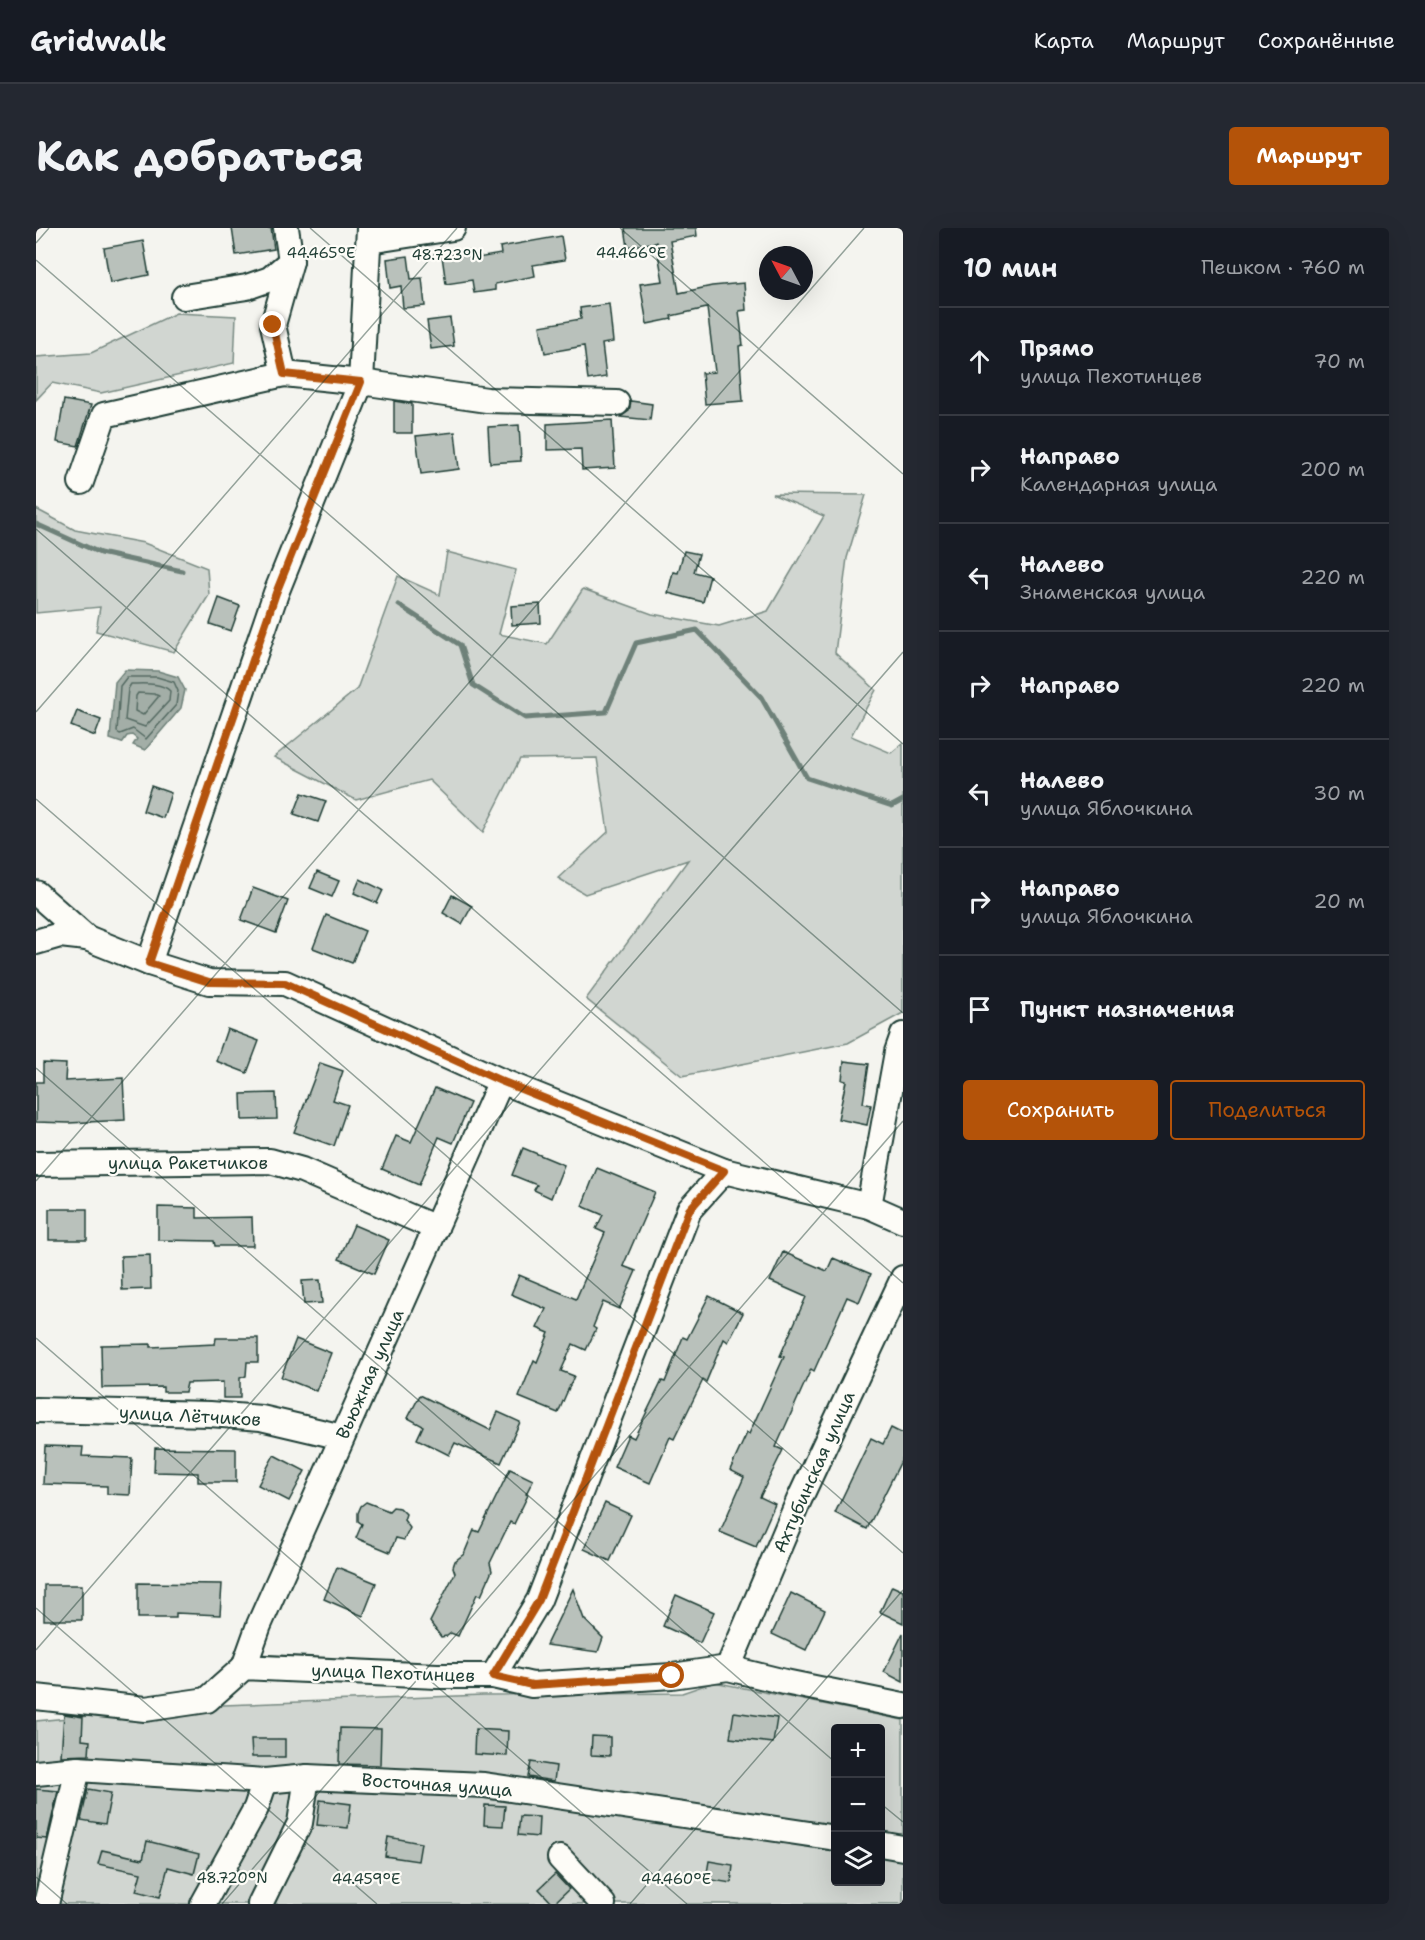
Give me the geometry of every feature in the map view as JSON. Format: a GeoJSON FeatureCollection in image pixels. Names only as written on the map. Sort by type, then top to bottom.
{"type":"FeatureCollection","features":[{"type":"Feature","properties":{"kind":"street"},"geometry":{"type":"LineString","coordinates":[[284,374],[273,325],[291,261],[286,228]]}},
{"type":"Feature","properties":{"kind":"street"},"geometry":{"type":"LineString","coordinates":[[149,963],[276,593],[361,382],[369,234],[453,228]]}},
{"type":"Feature","properties":{"kind":"street"},"geometry":{"type":"LineString","coordinates":[[184,297],[247,287],[270,279],[291,261]]}},
{"type":"Feature","properties":{"kind":"street"},"geometry":{"type":"LineString","coordinates":[[81,482],[104,415],[284,374],[361,382],[487,400],[617,403]]}},
{"type":"Feature","properties":{"kind":"street"},"geometry":{"type":"LineString","coordinates":[[36,893],[87,938]]}},
{"type":"Feature","properties":{"kind":"street"},"geometry":{"type":"LineString","coordinates":[[36,942],[60,935],[87,938],[149,963],[209,982],[285,983],[501,1081],[724,1171],[869,1206],[903,1221]]}},
{"type":"Feature","properties":{"kind":"street"},"geometry":{"type":"LineString","coordinates":[[869,1206],[897,1052],[903,1035]]}},
{"type":"Feature","properties":{"kind":"street","name":"Вьюжная улица"},"geometry":{"type":"LineString","coordinates":[[244,1667],[259,1625],[501,1081]]}},
{"type":"Feature","properties":{"kind":"street","name":"улица Ракетчиков"},"geometry":{"type":"LineString","coordinates":[[36,1164],[270,1161],[302,1170],[436,1228]]}},
{"type":"Feature","properties":{"kind":"street"},"geometry":{"type":"LineString","coordinates":[[493,1676],[539,1600],[689,1210],[724,1171]]}},
{"type":"Feature","properties":{"kind":"street","name":"Ахтубинская улица"},"geometry":{"type":"LineString","coordinates":[[728,1668],[799,1500],[903,1278]]}},
{"type":"Feature","properties":{"kind":"street","name":"улица Лётчиков"},"geometry":{"type":"LineString","coordinates":[[36,1410],[210,1414],[261,1418],[342,1437]]}},
{"type":"Feature","properties":{"kind":"street"},"geometry":{"type":"LineString","coordinates":[[36,1697],[145,1709],[197,1702],[207,1700],[244,1667]]}},
{"type":"Feature","properties":{"kind":"street","name":"улица Пехотинцев"},"geometry":{"type":"LineString","coordinates":[[244,1667],[437,1676],[493,1676],[532,1685],[672,1676],[728,1668],[903,1706]]}},
{"type":"Feature","properties":{"kind":"street"},"geometry":{"type":"LineString","coordinates":[[46,1904],[78,1768]]}},
{"type":"Feature","properties":{"kind":"street","name":"Восточная улица"},"geometry":{"type":"LineString","coordinates":[[36,1773],[78,1768],[265,1781],[307,1777],[484,1785],[831,1837]]}},
{"type":"Feature","properties":{"kind":"street"},"geometry":{"type":"LineString","coordinates":[[260,1904],[300,1823],[307,1777]]}},
{"type":"Feature","properties":{"kind":"street"},"geometry":{"type":"LineString","coordinates":[[203,1904],[256,1808],[265,1781]]}},
{"type":"Feature","properties":{"kind":"street"},"geometry":{"type":"LineString","coordinates":[[885,1845],[903,1848]]}},
{"type":"Feature","properties":{"kind":"street"},"geometry":{"type":"LineString","coordinates":[[560,1858],[603,1904]]}},
{"type":"Feature","properties":{"kind":"shaded area"},"geometry":{"type":"Polygon","coordinates":[[[176,313],[236,316],[234,363],[101,393],[52,383],[36,400],[36,357],[91,353],[176,313]]]}},
{"type":"Feature","properties":{"kind":"shaded area"},"geometry":{"type":"Polygon","coordinates":[[[772,494],[866,495],[847,558],[835,653],[876,690],[851,736],[891,753],[903,743],[903,1013],[848,1043],[682,1076],[586,999],[688,860],[585,894],[558,878],[608,832],[597,758],[520,759],[483,832],[429,780],[356,800],[274,757],[357,689],[398,576],[440,595],[447,552],[516,570],[499,634],[547,644],[583,589],[652,614],[719,626],[768,611],[824,516],[772,494]]]}},
{"type":"Feature","properties":{"kind":"shaded area"},"geometry":{"type":"Polygon","coordinates":[[[36,509],[75,530],[144,543],[207,568],[209,595],[174,652],[96,631],[100,607],[36,613],[36,509]]]}},
{"type":"Feature","properties":{"kind":"shaded area"},"geometry":{"type":"Polygon","coordinates":[[[714,1682],[903,1720],[903,1904],[36,1904],[36,1721],[197,1706],[483,1695],[682,1693],[714,1682]]]}},
{"type":"Feature","properties":{"kind":"water"},"geometry":{"type":"Polygon","coordinates":[[[125,670],[158,671],[178,677],[185,690],[181,708],[145,750],[133,745],[137,739],[132,735],[127,736],[122,743],[110,739],[115,682],[125,670]]]}},
{"type":"Feature","properties":{"kind":"building"},"geometry":{"type":"Polygon","coordinates":[[[232,228],[271,228],[274,249],[236,255],[232,228]]]}},
{"type":"Feature","properties":{"kind":"building"},"geometry":{"type":"Polygon","coordinates":[[[625,228],[696,228],[697,236],[670,241],[679,293],[712,286],[744,283],[746,310],[739,311],[743,345],[739,346],[743,401],[705,404],[702,373],[715,372],[707,308],[647,324],[640,284],[663,281],[656,242],[628,247],[625,228]]]}},
{"type":"Feature","properties":{"kind":"building"},"geometry":{"type":"Polygon","coordinates":[[[561,236],[565,260],[533,265],[535,276],[495,284],[495,290],[474,293],[472,280],[446,284],[442,256],[471,251],[472,259],[501,254],[500,247],[561,236]]]}},
{"type":"Feature","properties":{"kind":"building"},"geometry":{"type":"Polygon","coordinates":[[[143,241],[149,275],[110,283],[104,248],[143,241]]]}},
{"type":"Feature","properties":{"kind":"building"},"geometry":{"type":"Polygon","coordinates":[[[408,256],[411,279],[422,278],[425,306],[403,308],[401,286],[390,288],[387,259],[408,256]]]}},
{"type":"Feature","properties":{"kind":"building"},"geometry":{"type":"Polygon","coordinates":[[[609,304],[613,342],[602,344],[606,377],[588,380],[584,346],[545,353],[540,326],[581,319],[580,308],[609,304]]]}},
{"type":"Feature","properties":{"kind":"building"},"geometry":{"type":"Polygon","coordinates":[[[450,318],[454,346],[431,349],[427,321],[450,318]]]}},
{"type":"Feature","properties":{"kind":"building"},"geometry":{"type":"Polygon","coordinates":[[[64,400],[91,405],[78,446],[57,442],[64,400]]]}},
{"type":"Feature","properties":{"kind":"building"},"geometry":{"type":"Polygon","coordinates":[[[394,401],[412,404],[412,433],[394,433],[394,401]]]}},
{"type":"Feature","properties":{"kind":"building"},"geometry":{"type":"Polygon","coordinates":[[[631,401],[652,404],[650,420],[620,417],[629,411],[631,401]]]}},
{"type":"Feature","properties":{"kind":"building"},"geometry":{"type":"Polygon","coordinates":[[[612,420],[615,468],[582,470],[581,449],[547,450],[547,424],[612,420]]]}},
{"type":"Feature","properties":{"kind":"building"},"geometry":{"type":"Polygon","coordinates":[[[519,425],[521,461],[490,463],[488,427],[519,425]]]}},
{"type":"Feature","properties":{"kind":"building"},"geometry":{"type":"Polygon","coordinates":[[[455,432],[459,469],[421,474],[416,436],[455,432]]]}},
{"type":"Feature","properties":{"kind":"building"},"geometry":{"type":"Polygon","coordinates":[[[684,551],[699,554],[694,572],[710,576],[703,602],[668,593],[673,572],[678,573],[684,551]]]}},
{"type":"Feature","properties":{"kind":"building"},"geometry":{"type":"Polygon","coordinates":[[[219,598],[240,606],[231,631],[210,624],[219,598]]]}},
{"type":"Feature","properties":{"kind":"building"},"geometry":{"type":"Polygon","coordinates":[[[540,604],[541,623],[512,625],[511,606],[540,604]]]}},
{"type":"Feature","properties":{"kind":"building"},"geometry":{"type":"Polygon","coordinates":[[[77,711],[101,720],[95,736],[71,726],[77,711]]]}},
{"type":"Feature","properties":{"kind":"building"},"geometry":{"type":"Polygon","coordinates":[[[151,786],[171,793],[163,818],[143,811],[151,786]]]}},
{"type":"Feature","properties":{"kind":"building"},"geometry":{"type":"Polygon","coordinates":[[[302,793],[326,801],[318,822],[294,814],[302,793]]]}},
{"type":"Feature","properties":{"kind":"building"},"geometry":{"type":"Polygon","coordinates":[[[317,872],[339,881],[332,897],[310,888],[317,872]]]}},
{"type":"Feature","properties":{"kind":"building"},"geometry":{"type":"Polygon","coordinates":[[[360,879],[383,890],[377,903],[354,893],[360,879]]]}},
{"type":"Feature","properties":{"kind":"building"},"geometry":{"type":"Polygon","coordinates":[[[253,888],[288,901],[276,933],[241,920],[253,888]]]}},
{"type":"Feature","properties":{"kind":"building"},"geometry":{"type":"Polygon","coordinates":[[[452,895],[472,906],[462,924],[443,913],[452,895]]]}},
{"type":"Feature","properties":{"kind":"building"},"geometry":{"type":"Polygon","coordinates":[[[326,915],[365,931],[352,963],[313,948],[326,915]]]}},
{"type":"Feature","properties":{"kind":"building"},"geometry":{"type":"Polygon","coordinates":[[[227,1029],[259,1041],[247,1073],[216,1061],[227,1029]]]}},
{"type":"Feature","properties":{"kind":"building"},"geometry":{"type":"Polygon","coordinates":[[[844,1061],[869,1064],[863,1103],[871,1105],[867,1125],[838,1119],[846,1081],[842,1080],[844,1061]]]}},
{"type":"Feature","properties":{"kind":"building"},"geometry":{"type":"Polygon","coordinates":[[[43,1063],[66,1064],[65,1081],[123,1078],[125,1120],[36,1122],[36,1082],[43,1082],[43,1063]]]}},
{"type":"Feature","properties":{"kind":"building"},"geometry":{"type":"Polygon","coordinates":[[[320,1063],[343,1071],[333,1100],[348,1105],[334,1146],[294,1132],[320,1063]]]}},
{"type":"Feature","properties":{"kind":"building"},"geometry":{"type":"Polygon","coordinates":[[[435,1088],[470,1103],[453,1143],[439,1137],[419,1185],[382,1169],[396,1136],[411,1142],[435,1088]]]}},
{"type":"Feature","properties":{"kind":"building"},"geometry":{"type":"Polygon","coordinates":[[[276,1093],[277,1119],[242,1120],[241,1094],[276,1093]]]}},
{"type":"Feature","properties":{"kind":"building"},"geometry":{"type":"Polygon","coordinates":[[[523,1148],[564,1165],[551,1198],[534,1190],[537,1185],[512,1175],[523,1148]]]}},
{"type":"Feature","properties":{"kind":"building"},"geometry":{"type":"Polygon","coordinates":[[[597,1168],[655,1192],[623,1266],[636,1271],[619,1309],[603,1302],[593,1327],[596,1329],[586,1350],[573,1344],[561,1371],[574,1376],[558,1413],[519,1397],[534,1360],[537,1362],[549,1333],[537,1328],[546,1309],[511,1294],[519,1275],[576,1299],[605,1233],[596,1229],[603,1215],[582,1206],[597,1168]]]}},
{"type":"Feature","properties":{"kind":"building"},"geometry":{"type":"Polygon","coordinates":[[[158,1207],[197,1208],[197,1218],[252,1217],[253,1246],[215,1246],[214,1241],[158,1240],[158,1207]]]}},
{"type":"Feature","properties":{"kind":"building"},"geometry":{"type":"Polygon","coordinates":[[[49,1209],[87,1209],[87,1240],[49,1240],[49,1209]]]}},
{"type":"Feature","properties":{"kind":"building"},"geometry":{"type":"Polygon","coordinates":[[[354,1225],[389,1240],[374,1274],[339,1259],[354,1225]]]}},
{"type":"Feature","properties":{"kind":"building"},"geometry":{"type":"Polygon","coordinates":[[[783,1252],[827,1271],[833,1258],[871,1274],[859,1302],[847,1297],[814,1371],[811,1369],[776,1447],[783,1450],[760,1497],[775,1504],[756,1547],[720,1532],[744,1477],[730,1470],[784,1357],[780,1356],[806,1297],[770,1281],[783,1252]]]}},
{"type":"Feature","properties":{"kind":"building"},"geometry":{"type":"Polygon","coordinates":[[[150,1255],[151,1289],[122,1290],[121,1256],[150,1255]]]}},
{"type":"Feature","properties":{"kind":"building"},"geometry":{"type":"Polygon","coordinates":[[[320,1280],[322,1303],[304,1304],[302,1281],[320,1280]]]}},
{"type":"Feature","properties":{"kind":"building"},"geometry":{"type":"Polygon","coordinates":[[[709,1296],[743,1313],[728,1342],[724,1339],[706,1382],[703,1380],[674,1439],[670,1437],[650,1483],[614,1467],[628,1435],[634,1438],[662,1381],[665,1382],[683,1337],[687,1339],[709,1296]]]}},
{"type":"Feature","properties":{"kind":"building"},"geometry":{"type":"Polygon","coordinates":[[[216,1338],[258,1338],[258,1362],[247,1362],[246,1376],[240,1378],[240,1398],[223,1398],[223,1382],[187,1383],[185,1392],[163,1392],[163,1387],[102,1388],[101,1345],[151,1344],[151,1347],[215,1344],[216,1338]]]}},
{"type":"Feature","properties":{"kind":"building"},"geometry":{"type":"Polygon","coordinates":[[[296,1339],[331,1353],[316,1391],[281,1377],[296,1339]]]}},
{"type":"Feature","properties":{"kind":"building"},"geometry":{"type":"Polygon","coordinates":[[[420,1395],[490,1430],[498,1412],[520,1422],[501,1463],[455,1443],[449,1455],[417,1439],[423,1426],[408,1418],[420,1395]]]}},
{"type":"Feature","properties":{"kind":"building"},"geometry":{"type":"Polygon","coordinates":[[[891,1428],[903,1434],[903,1457],[867,1529],[835,1513],[871,1438],[883,1444],[891,1428]]]}},
{"type":"Feature","properties":{"kind":"building"},"geometry":{"type":"Polygon","coordinates":[[[45,1446],[83,1447],[82,1456],[132,1458],[130,1495],[107,1494],[107,1486],[43,1484],[45,1446]]]}},
{"type":"Feature","properties":{"kind":"building"},"geometry":{"type":"Polygon","coordinates":[[[155,1448],[236,1449],[236,1482],[198,1482],[198,1473],[154,1472],[155,1448]]]}},
{"type":"Feature","properties":{"kind":"building"},"geometry":{"type":"Polygon","coordinates":[[[274,1455],[305,1471],[289,1501],[258,1485],[274,1455]]]}},
{"type":"Feature","properties":{"kind":"building"},"geometry":{"type":"Polygon","coordinates":[[[510,1469],[533,1480],[526,1494],[528,1495],[514,1524],[510,1522],[490,1563],[492,1571],[481,1596],[477,1594],[458,1636],[451,1633],[441,1637],[430,1622],[455,1573],[453,1567],[455,1561],[464,1554],[474,1530],[479,1532],[510,1469]]]}},
{"type":"Feature","properties":{"kind":"building"},"geometry":{"type":"Polygon","coordinates":[[[366,1502],[389,1511],[393,1507],[400,1508],[406,1514],[404,1520],[410,1528],[404,1540],[396,1538],[390,1552],[356,1538],[362,1524],[358,1521],[358,1513],[366,1502]]]}},
{"type":"Feature","properties":{"kind":"building"},"geometry":{"type":"Polygon","coordinates":[[[605,1503],[631,1515],[610,1561],[584,1549],[605,1503]]]}},
{"type":"Feature","properties":{"kind":"building"},"geometry":{"type":"Polygon","coordinates":[[[337,1567],[376,1583],[363,1616],[324,1599],[337,1567]]]}},
{"type":"Feature","properties":{"kind":"building"},"geometry":{"type":"Polygon","coordinates":[[[138,1583],[222,1584],[220,1615],[176,1613],[176,1618],[138,1618],[138,1583]]]}},
{"type":"Feature","properties":{"kind":"building"},"geometry":{"type":"Polygon","coordinates":[[[44,1585],[82,1585],[82,1620],[44,1620],[44,1585]]]}},
{"type":"Feature","properties":{"kind":"building"},"geometry":{"type":"Polygon","coordinates":[[[892,1586],[903,1591],[903,1623],[880,1612],[892,1586]]]}},
{"type":"Feature","properties":{"kind":"building"},"geometry":{"type":"Polygon","coordinates":[[[573,1589],[584,1619],[603,1638],[598,1652],[546,1645],[573,1589]]]}},
{"type":"Feature","properties":{"kind":"building"},"geometry":{"type":"Polygon","coordinates":[[[791,1593],[825,1610],[806,1650],[772,1634],[791,1593]]]}},
{"type":"Feature","properties":{"kind":"building"},"geometry":{"type":"Polygon","coordinates":[[[676,1595],[714,1612],[700,1643],[663,1626],[676,1595]]]}},
{"type":"Feature","properties":{"kind":"building"},"geometry":{"type":"Polygon","coordinates":[[[903,1633],[903,1682],[884,1672],[903,1633]]]}},
{"type":"Feature","properties":{"kind":"building"},"geometry":{"type":"Polygon","coordinates":[[[734,1712],[777,1718],[773,1743],[730,1738],[734,1712]]]}},
{"type":"Feature","properties":{"kind":"building"},"geometry":{"type":"Polygon","coordinates":[[[64,1714],[83,1717],[82,1740],[90,1741],[89,1755],[61,1756],[64,1714]]]}},
{"type":"Feature","properties":{"kind":"building"},"geometry":{"type":"Polygon","coordinates":[[[340,1728],[381,1729],[380,1765],[339,1764],[340,1728]]]}},
{"type":"Feature","properties":{"kind":"building"},"geometry":{"type":"Polygon","coordinates":[[[475,1729],[508,1731],[507,1756],[474,1754],[475,1729]]]}},
{"type":"Feature","properties":{"kind":"building"},"geometry":{"type":"Polygon","coordinates":[[[592,1736],[610,1737],[610,1756],[591,1755],[592,1736]]]}},
{"type":"Feature","properties":{"kind":"building"},"geometry":{"type":"Polygon","coordinates":[[[251,1739],[285,1739],[285,1757],[252,1757],[251,1739]]]}},
{"type":"Feature","properties":{"kind":"building"},"geometry":{"type":"Polygon","coordinates":[[[531,1762],[556,1766],[554,1781],[528,1777],[531,1762]]]}},
{"type":"Feature","properties":{"kind":"building"},"geometry":{"type":"Polygon","coordinates":[[[36,1789],[58,1791],[47,1839],[36,1838],[36,1789]]]}},
{"type":"Feature","properties":{"kind":"building"},"geometry":{"type":"Polygon","coordinates":[[[88,1789],[111,1793],[105,1824],[81,1820],[88,1789]]]}},
{"type":"Feature","properties":{"kind":"building"},"geometry":{"type":"Polygon","coordinates":[[[320,1800],[351,1804],[348,1828],[317,1825],[320,1800]]]}},
{"type":"Feature","properties":{"kind":"building"},"geometry":{"type":"Polygon","coordinates":[[[485,1805],[505,1806],[503,1826],[484,1825],[485,1805]]]}},
{"type":"Feature","properties":{"kind":"building"},"geometry":{"type":"Polygon","coordinates":[[[520,1816],[539,1817],[538,1837],[518,1835],[520,1816]]]}},
{"type":"Feature","properties":{"kind":"building"},"geometry":{"type":"Polygon","coordinates":[[[388,1837],[421,1843],[418,1861],[385,1856],[388,1837]]]}},
{"type":"Feature","properties":{"kind":"building"},"geometry":{"type":"Polygon","coordinates":[[[147,1841],[199,1854],[194,1874],[168,1867],[160,1897],[136,1891],[141,1873],[98,1864],[102,1850],[143,1859],[147,1841]]]}},
{"type":"Feature","properties":{"kind":"building"},"geometry":{"type":"Polygon","coordinates":[[[709,1861],[733,1865],[731,1883],[706,1879],[709,1861]]]}},
{"type":"Feature","properties":{"kind":"building"},"geometry":{"type":"Polygon","coordinates":[[[555,1874],[569,1889],[553,1904],[539,1889],[555,1874]]]}},
{"type":"Feature","properties":{"kind":"waterway"},"geometry":{"type":"LineString","coordinates":[[36,524],[100,553],[182,571]]}},
{"type":"Feature","properties":{"kind":"waterway"},"geometry":{"type":"LineString","coordinates":[[399,605],[460,645],[473,685],[525,718],[606,712],[636,643],[697,630],[761,697],[807,778],[892,806],[903,800]]}},
{"type":"Feature","properties":{"kind":"route"},"geometry":{"type":"LineString","coordinates":[[273,325],[284,374],[361,382],[276,593],[149,963],[209,982],[285,983],[501,1081],[724,1171],[689,1210],[539,1600],[493,1676],[532,1685],[672,1676]]}}]}
